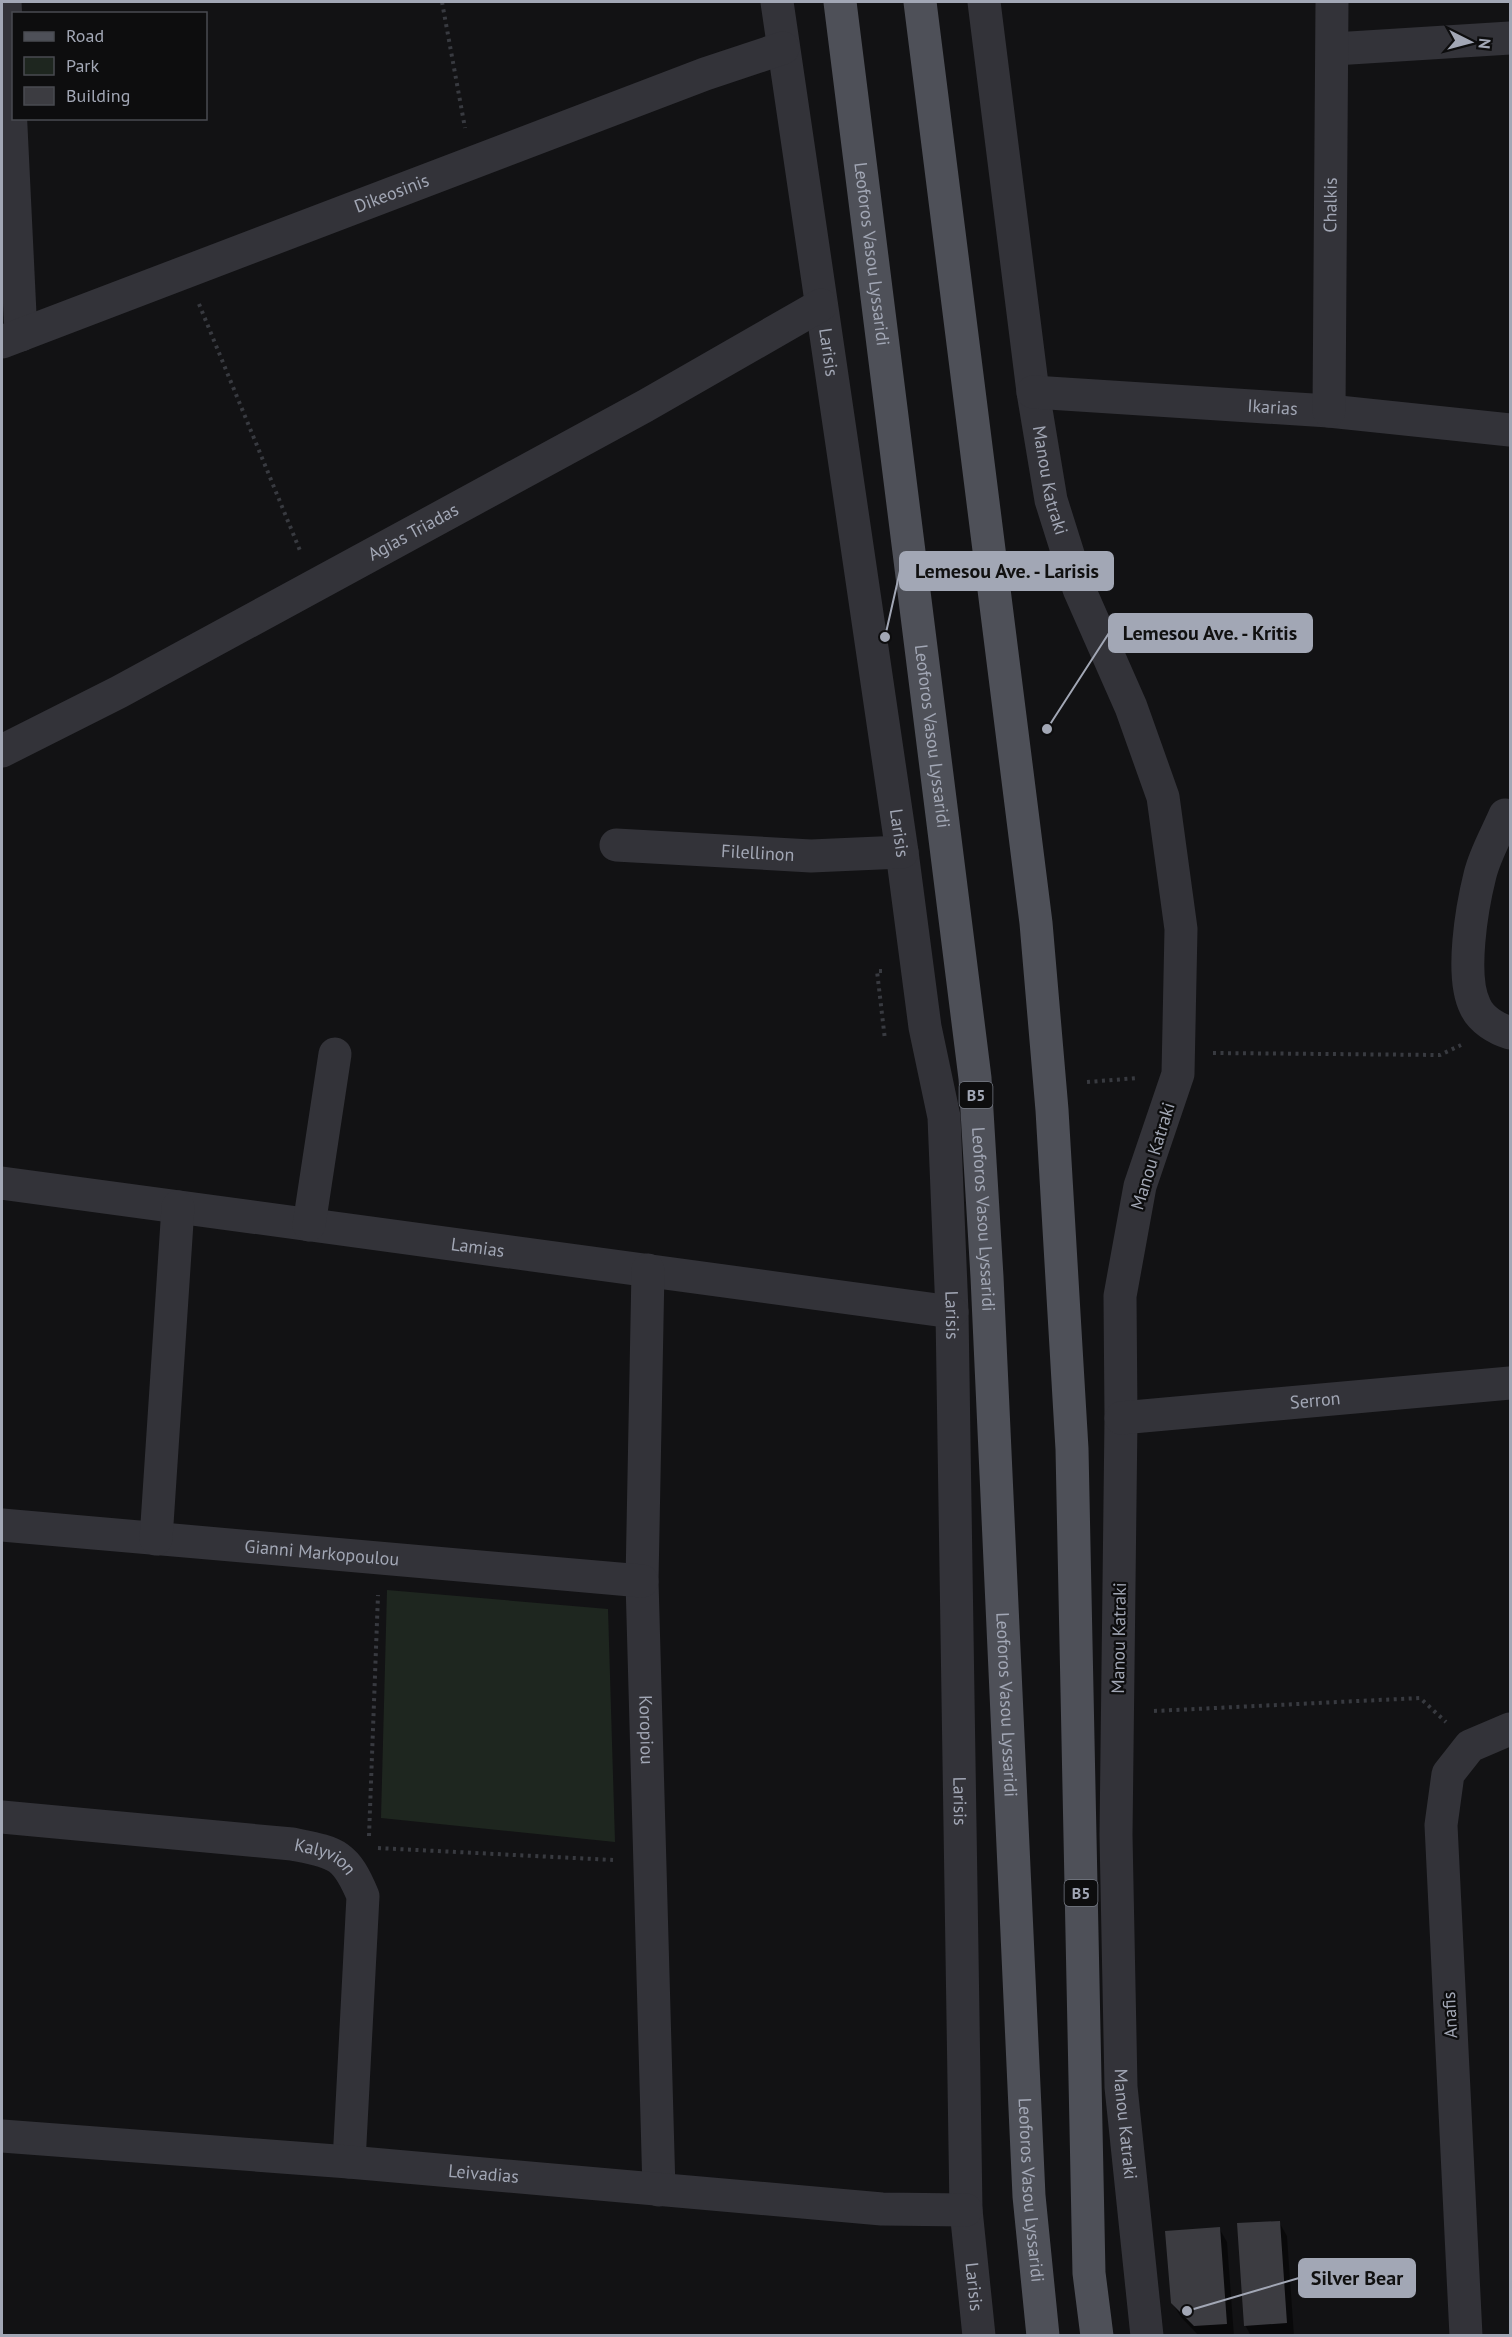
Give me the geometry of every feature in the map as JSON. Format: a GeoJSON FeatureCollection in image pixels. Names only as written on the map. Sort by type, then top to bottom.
{"type":"FeatureCollection","features":[{"type":"Feature","properties":{"kind":"main road","name":"Leoforos Vasou Lyssaridi"},"geometry":{"type":"LineString","coordinates":[[840,2],[975,1078],[987,1277],[1029,2196],[1043,2336]]}},
{"type":"Feature","properties":{"kind":"main road","name":"B5"},"geometry":{"type":"LineString","coordinates":[[920,2],[1036,923],[1052,1110],[1072,1449],[1089,2273],[1097,2336]]}},
{"type":"Feature","properties":{"kind":"street"},"geometry":{"type":"LineString","coordinates":[[5,2],[11,339]]}},
{"type":"Feature","properties":{"kind":"street","name":"Larisis"},"geometry":{"type":"LineString","coordinates":[[777,2],[902,852],[925,1027],[944,1117],[952,1312],[966,2210],[978,2336]]}},
{"type":"Feature","properties":{"kind":"street","name":"Manou Katraki"},"geometry":{"type":"LineString","coordinates":[[984,2],[1033,392],[1051,500],[1079,589],[1131,707],[1162,797],[1181,929],[1178,1063],[1140,1186],[1120,1296],[1121,1418],[1116,1835],[1121,2087],[1147,2336]]}},
{"type":"Feature","properties":{"kind":"street","name":"Chalkis"},"geometry":{"type":"LineString","coordinates":[[1329,411],[1334,49],[1332,2]]}},
{"type":"Feature","properties":{"kind":"street"},"geometry":{"type":"LineString","coordinates":[[1334,49],[1510,38]]}},
{"type":"Feature","properties":{"kind":"street","name":"Dikeosinis"},"geometry":{"type":"LineString","coordinates":[[11,339],[705,74],[783,48]]}},
{"type":"Feature","properties":{"kind":"street","name":"Agias Triadas"},"geometry":{"type":"LineString","coordinates":[[2,751],[119,692],[645,406],[821,305]]}},
{"type":"Feature","properties":{"kind":"street","name":"Ikarias"},"geometry":{"type":"LineString","coordinates":[[1033,392],[1329,411],[1510,430]]}},
{"type":"Feature","properties":{"kind":"street"},"geometry":{"type":"LineString","coordinates":[[1503,1031],[1475,1007],[1468,976],[1472,921],[1480,873],[1505,815]]}},
{"type":"Feature","properties":{"kind":"street","name":"Filellinon"},"geometry":{"type":"LineString","coordinates":[[616,845],[811,856],[902,852]]}},
{"type":"Feature","properties":{"kind":"street"},"geometry":{"type":"LineString","coordinates":[[309,1225],[335,1054]]}},
{"type":"Feature","properties":{"kind":"street","name":"Lamias"},"geometry":{"type":"LineString","coordinates":[[2,1183],[952,1312]]}},
{"type":"Feature","properties":{"kind":"street"},"geometry":{"type":"LineString","coordinates":[[156,1539],[178,1208]]}},
{"type":"Feature","properties":{"kind":"street","name":"Koropiou"},"geometry":{"type":"LineString","coordinates":[[648,1270],[642,1581],[659,2190]]}},
{"type":"Feature","properties":{"kind":"street","name":"Serron"},"geometry":{"type":"LineString","coordinates":[[1121,1418],[1510,1383]]}},
{"type":"Feature","properties":{"kind":"street","name":"Gianni Markopoulou"},"geometry":{"type":"LineString","coordinates":[[2,1526],[642,1581]]}},
{"type":"Feature","properties":{"kind":"street","name":"Anafis"},"geometry":{"type":"LineString","coordinates":[[1466,2336],[1441,1825],[1448,1774],[1470,1746],[1510,1729]]}},
{"type":"Feature","properties":{"kind":"street","name":"Kalyvion"},"geometry":{"type":"LineString","coordinates":[[2,1817],[292,1844],[329,1851],[352,1869],[363,1896],[349,2162]]}},
{"type":"Feature","properties":{"kind":"street","name":"Leivadias"},"geometry":{"type":"LineString","coordinates":[[2,2136],[349,2162],[882,2209],[966,2210]]}},
{"type":"Feature","properties":{"kind":"path"},"geometry":{"type":"LineString","coordinates":[[442,2],[471,165]]}},
{"type":"Feature","properties":{"kind":"path"},"geometry":{"type":"LineString","coordinates":[[186,273],[314,585]]}},
{"type":"Feature","properties":{"kind":"path"},"geometry":{"type":"LineString","coordinates":[[877,971],[885,1040]]}},
{"type":"Feature","properties":{"kind":"path"},"geometry":{"type":"LineString","coordinates":[[1087,1083],[1178,1063],[1440,1055],[1503,1031]]}},
{"type":"Feature","properties":{"kind":"path"},"geometry":{"type":"LineString","coordinates":[[380,1558],[368,1847],[650,1862]]}},
{"type":"Feature","properties":{"kind":"path"},"geometry":{"type":"LineString","coordinates":[[1118,1713],[1420,1698],[1470,1746]]}},
{"type":"Feature","properties":{"kind":"green space"},"geometry":{"type":"Polygon","coordinates":[[[387,1590],[608,1609],[615,1842],[381,1818],[387,1590]]]}},
{"type":"Feature","properties":{"kind":"building"},"geometry":{"type":"Polygon","coordinates":[[[1280,2221],[1287,2323],[1244,2326],[1237,2223],[1280,2221]]]}},
{"type":"Feature","properties":{"kind":"building"},"geometry":{"type":"Polygon","coordinates":[[[1220,2227],[1227,2324],[1194,2326],[1171,2303],[1165,2231],[1220,2227]]]}},
{"type":"Feature","properties":{"kind":"place","name":"Lemesou Ave. - Larisis"},"geometry":{"type":"Point","coordinates":[885,637]}},
{"type":"Feature","properties":{"kind":"place","name":"Lemesou Ave. - Kritis"},"geometry":{"type":"Point","coordinates":[1047,729]}},
{"type":"Feature","properties":{"kind":"place","name":"Silver Bear"},"geometry":{"type":"Point","coordinates":[1187,2311]}}]}
